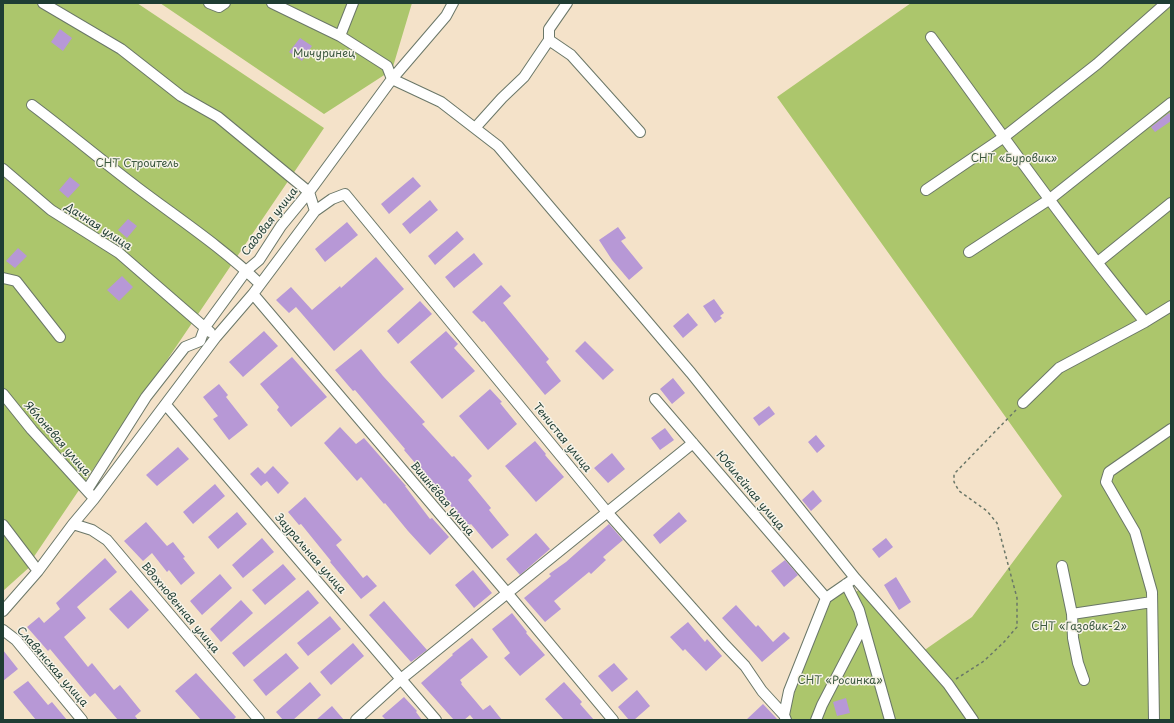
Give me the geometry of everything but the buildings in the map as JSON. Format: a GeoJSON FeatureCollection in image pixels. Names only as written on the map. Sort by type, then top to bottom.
{"type":"FeatureCollection","features":[{"type":"Feature","properties":{"kind":"street","name":"Садовая улица"},"geometry":{"type":"LineString","coordinates":[[43,3],[121,49],[181,96],[218,117],[309,192],[281,226],[259,260],[246,271],[205,327],[200,341],[185,347],[146,397],[87,490]]}},
{"type":"Feature","properties":{"kind":"street"},"geometry":{"type":"LineString","coordinates":[[210,3],[220,7],[225,3]]}},
{"type":"Feature","properties":{"kind":"street"},"geometry":{"type":"LineString","coordinates":[[272,3],[340,36],[387,66],[392,79],[441,102],[498,146],[691,373],[855,578],[948,684],[972,720]]}},
{"type":"Feature","properties":{"kind":"street"},"geometry":{"type":"LineString","coordinates":[[340,36],[353,3]]}},
{"type":"Feature","properties":{"kind":"street"},"geometry":{"type":"LineString","coordinates":[[3,611],[38,571],[216,337],[253,294],[316,211],[309,192],[392,79],[446,16],[453,3]]}},
{"type":"Feature","properties":{"kind":"street"},"geometry":{"type":"LineString","coordinates":[[475,128],[502,98],[524,77],[549,40],[548,29],[568,3]]}},
{"type":"Feature","properties":{"kind":"street"},"geometry":{"type":"LineString","coordinates":[[926,190],[1004,137],[1097,64],[1166,3]]}},
{"type":"Feature","properties":{"kind":"street"},"geometry":{"type":"LineString","coordinates":[[931,37],[1050,199],[1145,322]]}},
{"type":"Feature","properties":{"kind":"street"},"geometry":{"type":"LineString","coordinates":[[549,40],[571,55],[640,132]]}},
{"type":"Feature","properties":{"kind":"street"},"geometry":{"type":"LineString","coordinates":[[969,252],[1050,199],[1171,103]]}},
{"type":"Feature","properties":{"kind":"street"},"geometry":{"type":"LineString","coordinates":[[32,104],[137,187],[193,228],[260,284]]}},
{"type":"Feature","properties":{"kind":"street","name":"Дачная улица"},"geometry":{"type":"LineString","coordinates":[[3,169],[51,210],[119,253],[216,337]]}},
{"type":"Feature","properties":{"kind":"street","name":"Тенистая улица"},"geometry":{"type":"LineString","coordinates":[[316,211],[332,199],[345,194],[607,512],[745,666],[762,691],[785,718]]}},
{"type":"Feature","properties":{"kind":"street"},"geometry":{"type":"LineString","coordinates":[[1098,262],[1171,203]]}},
{"type":"Feature","properties":{"kind":"street"},"geometry":{"type":"LineString","coordinates":[[3,278],[16,281],[60,337]]}},
{"type":"Feature","properties":{"kind":"street","name":"Вишнёвая улица"},"geometry":{"type":"LineString","coordinates":[[253,294],[613,720]]}},
{"type":"Feature","properties":{"kind":"street"},"geometry":{"type":"LineString","coordinates":[[1023,403],[1059,368],[1145,322],[1171,306]]}},
{"type":"Feature","properties":{"kind":"street","name":"Яблоневая улица"},"geometry":{"type":"LineString","coordinates":[[3,394],[32,430],[94,499]]}},
{"type":"Feature","properties":{"kind":"street","name":"Юбилейная улица"},"geometry":{"type":"LineString","coordinates":[[655,399],[826,598]]}},
{"type":"Feature","properties":{"kind":"street","name":"Зауральная улица"},"geometry":{"type":"LineString","coordinates":[[166,404],[436,720]]}},
{"type":"Feature","properties":{"kind":"street"},"geometry":{"type":"LineString","coordinates":[[1154,720],[1152,592],[1135,532],[1106,482],[1109,472],[1171,429]]}},
{"type":"Feature","properties":{"kind":"street"},"geometry":{"type":"LineString","coordinates":[[356,720],[401,679],[693,443]]}},
{"type":"Feature","properties":{"kind":"street","name":"Вдохновенная улица"},"geometry":{"type":"LineString","coordinates":[[73,524],[92,530],[107,540],[259,720]]}},
{"type":"Feature","properties":{"kind":"street"},"geometry":{"type":"LineString","coordinates":[[3,526],[38,571]]}},
{"type":"Feature","properties":{"kind":"street"},"geometry":{"type":"LineString","coordinates":[[1062,566],[1072,614],[1073,638],[1078,663],[1084,680]]}},
{"type":"Feature","properties":{"kind":"street"},"geometry":{"type":"LineString","coordinates":[[785,718],[790,691],[826,598],[855,578]]}},
{"type":"Feature","properties":{"kind":"street"},"geometry":{"type":"LineString","coordinates":[[846,584],[859,610],[890,720]]}},
{"type":"Feature","properties":{"kind":"street"},"geometry":{"type":"LineString","coordinates":[[1072,614],[1152,602]]}},
{"type":"Feature","properties":{"kind":"street"},"geometry":{"type":"LineString","coordinates":[[816,720],[822,705],[863,626]]}},
{"type":"Feature","properties":{"kind":"street","name":"Славянская улица"},"geometry":{"type":"LineString","coordinates":[[3,630],[16,640],[82,720]]}},
{"type":"Feature","properties":{"kind":"path"},"geometry":{"type":"LineString","coordinates":[[948,684],[984,661],[1017,627],[1017,598],[1002,536],[997,523],[987,511],[959,491],[954,482],[954,474],[1023,403]]}},
{"type":"Feature","properties":{"kind":"green space","name":"СНТ Строитель"},"geometry":{"type":"Polygon","coordinates":[[[3,3],[137,3],[324,128],[31,561],[33,564],[3,591],[3,3]]]}},
{"type":"Feature","properties":{"kind":"green space","name":"Мичуринец"},"geometry":{"type":"Polygon","coordinates":[[[160,3],[412,3],[392,70],[324,114],[160,3]]]}},
{"type":"Feature","properties":{"kind":"green space","name":"СНТ «Буровик»"},"geometry":{"type":"Polygon","coordinates":[[[911,3],[1171,3],[1171,720],[791,720],[787,714],[827,600],[843,592],[854,593],[862,588],[916,656],[972,617],[1062,496],[777,97],[911,3]]]}},
{"type":"Feature","properties":{"kind":"park label","name":"СНТ «Газовик-2»"},"geometry":{"type":"Point","coordinates":[1079,627]}},
{"type":"Feature","properties":{"kind":"park label","name":"СНТ «Росинка»"},"geometry":{"type":"Point","coordinates":[840,681]}}]}
